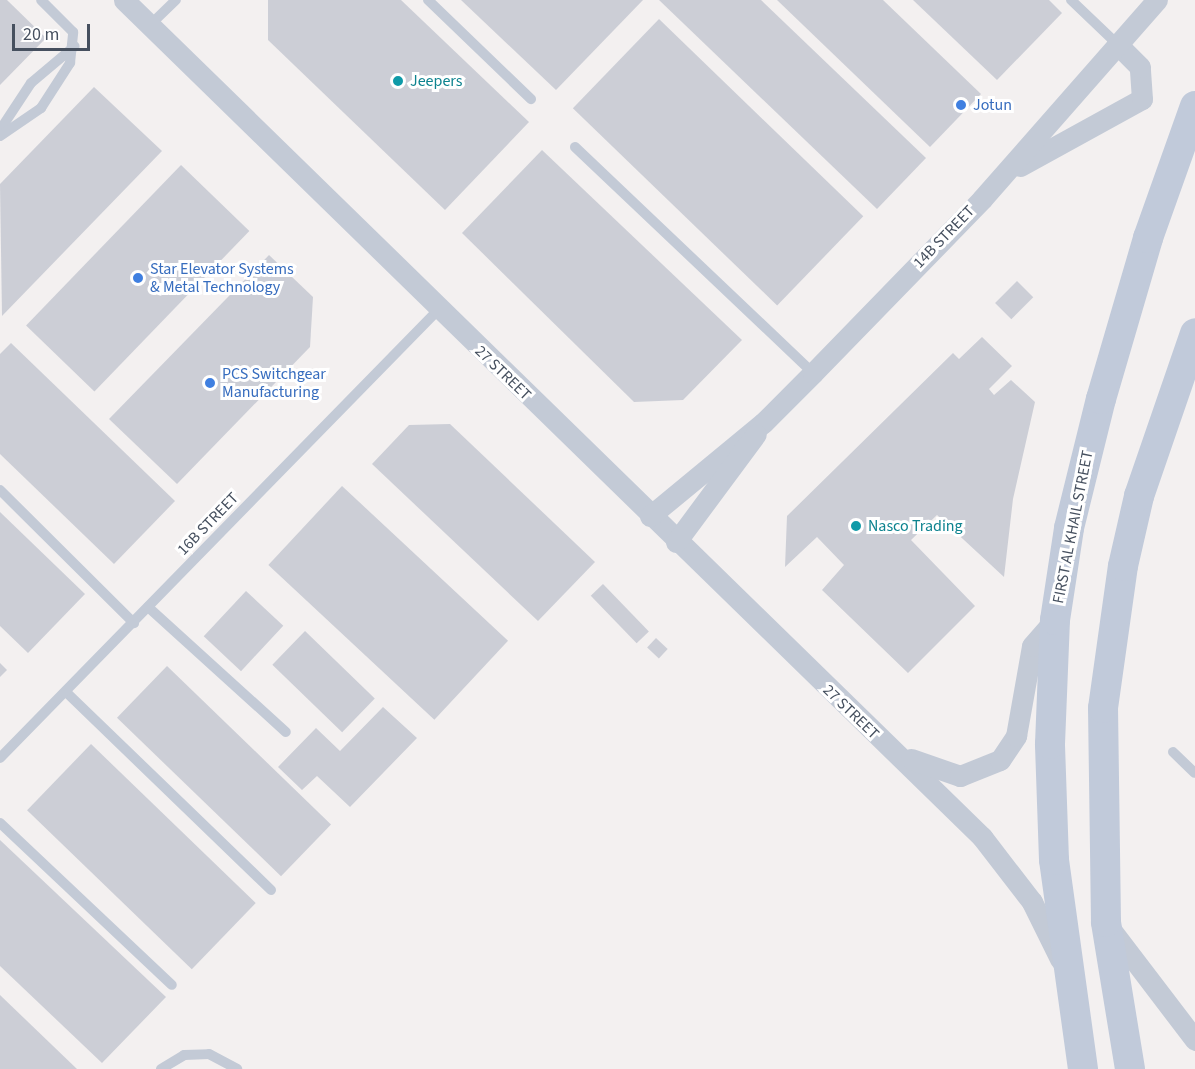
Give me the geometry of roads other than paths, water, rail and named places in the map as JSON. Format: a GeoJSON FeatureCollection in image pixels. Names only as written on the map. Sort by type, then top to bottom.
{"type":"FeatureCollection","features":[{"type":"Feature","properties":{"kind":"main road","name":"FIRST AL KHAIL STREET"},"geometry":{"type":"LineString","coordinates":[[1083,1069],[1068,982],[1054,860],[1050,744],[1055,620],[1069,528],[1101,399],[1148,238],[1195,106]]}},
{"type":"Feature","properties":{"kind":"main road"},"geometry":{"type":"LineString","coordinates":[[1130,1069],[1106,922],[1100,779],[1111,636],[1139,496],[1195,333]]}},
{"type":"Feature","properties":{"kind":"street","name":"27 STREET"},"geometry":{"type":"LineString","coordinates":[[124,0],[438,310],[1000,856],[1046,928],[1068,982]]}},
{"type":"Feature","properties":{"kind":"street","name":"14B STREET"},"geometry":{"type":"LineString","coordinates":[[650,516],[763,423],[813,373],[982,199],[1157,0]]}},
{"type":"Feature","properties":{"kind":"street"},"geometry":{"type":"LineString","coordinates":[[982,199],[1049,147],[1126,112],[1142,99],[1140,67],[1117,44]]}},
{"type":"Feature","properties":{"kind":"street","name":"14B STREET"},"geometry":{"type":"LineString","coordinates":[[676,542],[763,423]]}},
{"type":"Feature","properties":{"kind":"street","name":"27 STREET"},"geometry":{"type":"LineString","coordinates":[[885,744],[945,775],[974,774],[1000,760],[1016,736],[1032,646],[1055,620]]}},
{"type":"Feature","properties":{"kind":"street"},"geometry":{"type":"LineString","coordinates":[[1106,922],[1195,1040]]}},
{"type":"Feature","properties":{"kind":"lane"},"geometry":{"type":"LineString","coordinates":[[0,136],[52,94],[75,46],[70,27],[41,0]]}},
{"type":"Feature","properties":{"kind":"lane"},"geometry":{"type":"LineString","coordinates":[[150,26],[176,0]]}},
{"type":"Feature","properties":{"kind":"lane"},"geometry":{"type":"LineString","coordinates":[[428,0],[531,99]]}},
{"type":"Feature","properties":{"kind":"lane"},"geometry":{"type":"LineString","coordinates":[[1071,0],[1117,44]]}},
{"type":"Feature","properties":{"kind":"lane"},"geometry":{"type":"LineString","coordinates":[[0,130],[31,83],[75,46]]}},
{"type":"Feature","properties":{"kind":"lane"},"geometry":{"type":"LineString","coordinates":[[575,147],[813,373]]}},
{"type":"Feature","properties":{"kind":"lane","name":"16B STREET"},"geometry":{"type":"LineString","coordinates":[[0,758],[438,310]]}},
{"type":"Feature","properties":{"kind":"lane"},"geometry":{"type":"LineString","coordinates":[[0,490],[134,623]]}},
{"type":"Feature","properties":{"kind":"lane"},"geometry":{"type":"LineString","coordinates":[[148,607],[286,732]]}},
{"type":"Feature","properties":{"kind":"lane"},"geometry":{"type":"LineString","coordinates":[[66,692],[271,890]]}},
{"type":"Feature","properties":{"kind":"lane"},"geometry":{"type":"LineString","coordinates":[[1173,752],[1195,773]]}},
{"type":"Feature","properties":{"kind":"lane"},"geometry":{"type":"LineString","coordinates":[[0,823],[172,985]]}},
{"type":"Feature","properties":{"kind":"lane"},"geometry":{"type":"LineString","coordinates":[[161,1069],[184,1055],[209,1054],[237,1069]]}},
{"type":"Feature","properties":{"kind":"place","name":"Jeepers"},"geometry":{"type":"Point","coordinates":[398,81]}},
{"type":"Feature","properties":{"kind":"place","name":"Jotun"},"geometry":{"type":"Point","coordinates":[961,105]}},
{"type":"Feature","properties":{"kind":"place","name":"Star Elevator Systems & Metal Technology"},"geometry":{"type":"Point","coordinates":[138,278]}},
{"type":"Feature","properties":{"kind":"place","name":"PCS Switchgear Manufacturing"},"geometry":{"type":"Point","coordinates":[210,383]}},
{"type":"Feature","properties":{"kind":"place","name":"Nasco Trading"},"geometry":{"type":"Point","coordinates":[856,526]}}]}
